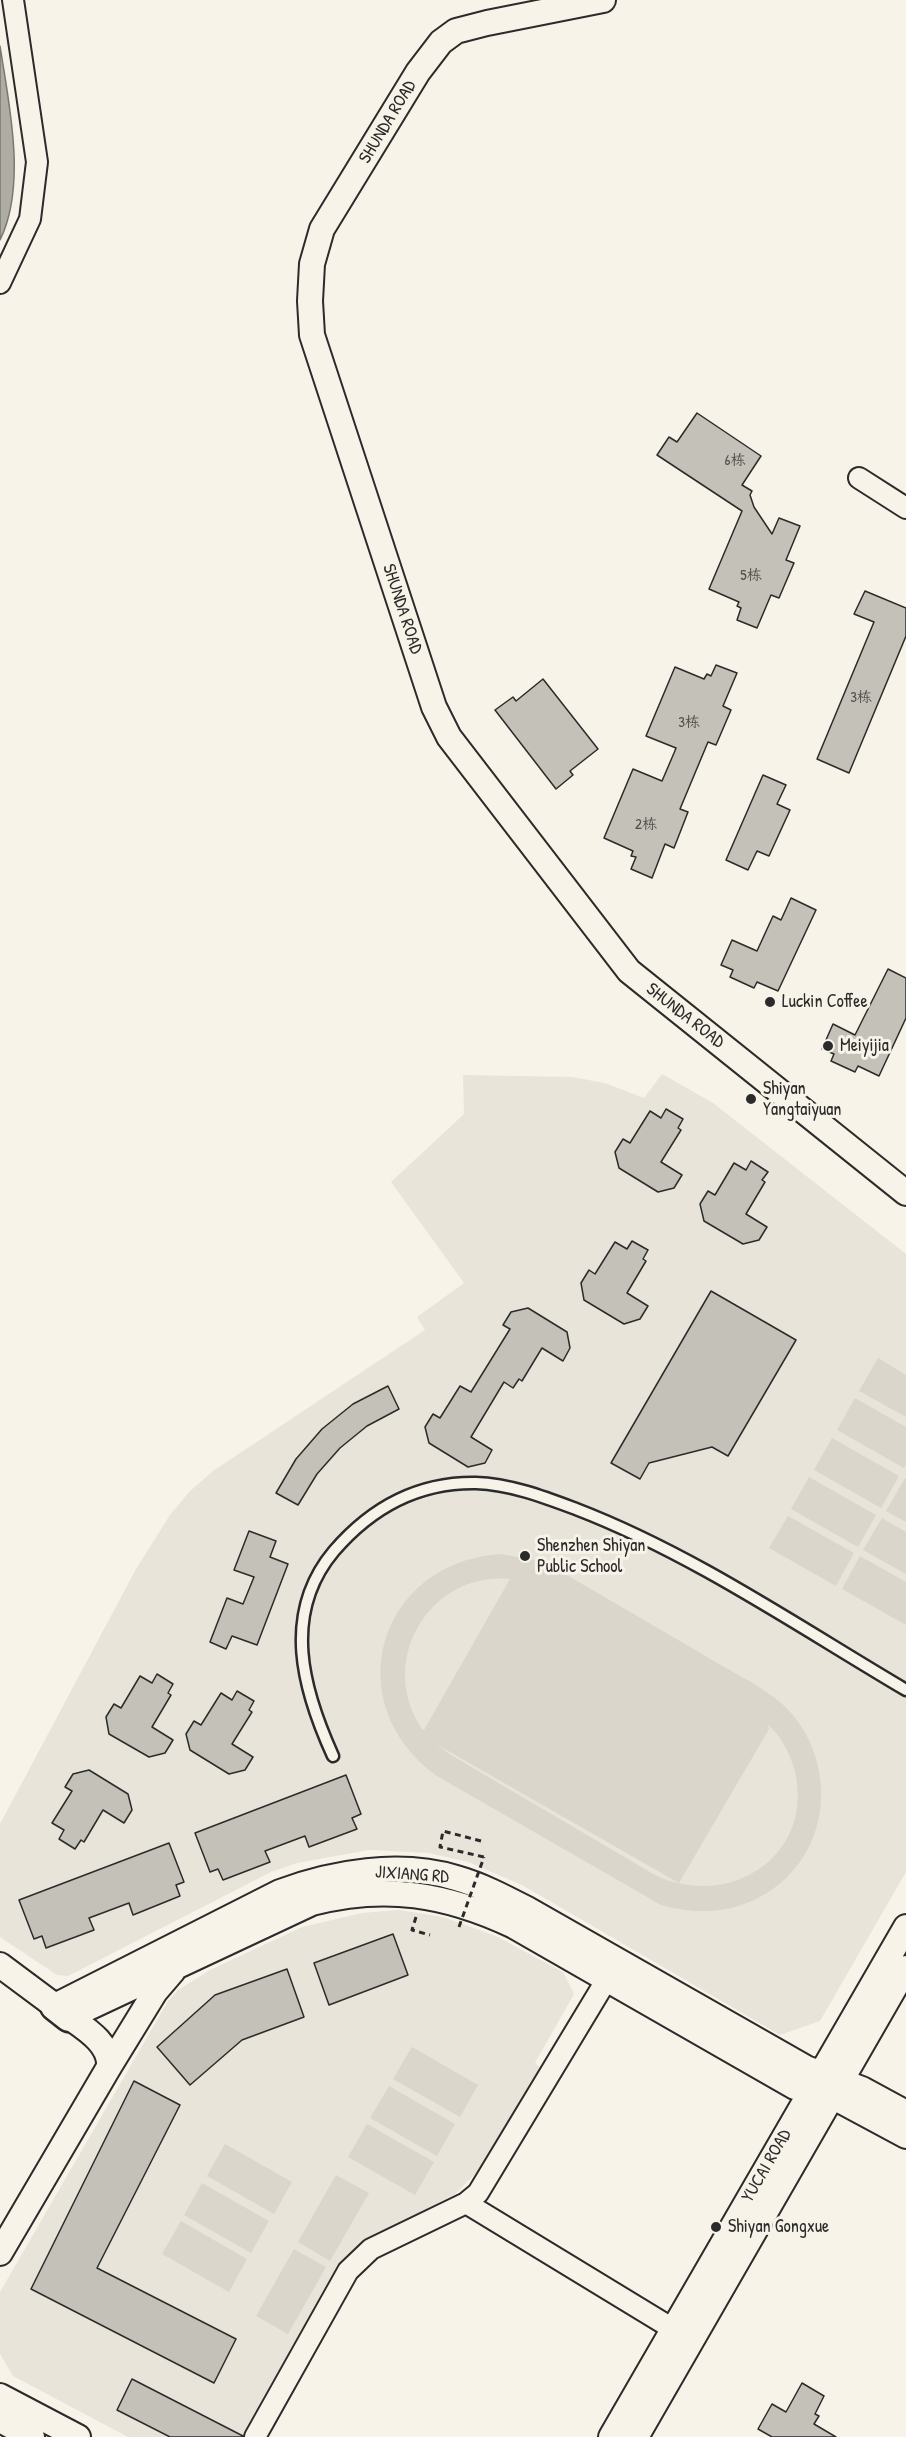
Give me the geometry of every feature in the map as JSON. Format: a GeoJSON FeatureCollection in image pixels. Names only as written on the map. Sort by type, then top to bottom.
{"type":"FeatureCollection","features":[{"type":"Feature","properties":{"kind":"street"},"geometry":{"type":"LineString","coordinates":[[0,283],[30,219],[38,162],[13,0]]}},
{"type":"Feature","properties":{"kind":"street","name":"SHUNDA ROAD"},"geometry":{"type":"LineString","coordinates":[[603,0],[487,23],[456,32],[441,42],[418,72],[322,229],[312,264],[310,301],[312,335],[434,707],[449,737],[629,971],[903,1182]]}},
{"type":"Feature","properties":{"kind":"street"},"geometry":{"type":"LineString","coordinates":[[859,478],[906,508]]}},
{"type":"Feature","properties":{"kind":"street","name":"JIXIANG RD"},"geometry":{"type":"LineString","coordinates":[[62,2012],[280,1892],[312,1880],[347,1873],[421,1872],[455,1877],[493,1891],[825,2087]]}},
{"type":"Feature","properties":{"kind":"street","name":"JIXIANG RD"},"geometry":{"type":"LineString","coordinates":[[62,2012],[178,1965],[312,1903],[345,1894],[376,1892],[412,1894],[451,1901],[483,1911],[608,1979],[825,2087]]}},
{"type":"Feature","properties":{"kind":"street","name":"YUCAI ROAD"},"geometry":{"type":"LineString","coordinates":[[636,2437],[825,2087],[906,1927]]}},
{"type":"Feature","properties":{"kind":"street"},"geometry":{"type":"LineString","coordinates":[[0,1965],[100,2042],[109,2060],[108,2067]]}},
{"type":"Feature","properties":{"kind":"street"},"geometry":{"type":"LineString","coordinates":[[0,2253],[108,2067],[155,1992],[178,1965]]}},
{"type":"Feature","properties":{"kind":"street","name":"YUCAI ROAD"},"geometry":{"type":"LineString","coordinates":[[611,2437],[673,2329],[825,2087],[906,1968]]}},
{"type":"Feature","properties":{"kind":"street"},"geometry":{"type":"LineString","coordinates":[[255,2437],[337,2290],[359,2258],[371,2249],[466,2204],[490,2177],[608,1979]]}},
{"type":"Feature","properties":{"kind":"street"},"geometry":{"type":"LineString","coordinates":[[825,2087],[862,2089],[906,2113]]}},
{"type":"Feature","properties":{"kind":"street"},"geometry":{"type":"LineString","coordinates":[[825,2087],[853,2107],[906,2136]]}},
{"type":"Feature","properties":{"kind":"street"},"geometry":{"type":"LineString","coordinates":[[466,2204],[673,2329]]}},
{"type":"Feature","properties":{"kind":"street"},"geometry":{"type":"LineString","coordinates":[[0,2396],[78,2437]]}},
{"type":"Feature","properties":{"kind":"street"},"geometry":{"type":"LineString","coordinates":[[0,2420],[33,2437]]}},
{"type":"Feature","properties":{"kind":"lane"},"geometry":{"type":"LineString","coordinates":[[333,1756],[309,1700],[302,1649],[307,1601],[318,1575],[348,1535],[382,1507],[403,1497],[450,1485],[493,1484],[545,1497],[624,1528],[673,1553],[906,1690]]}},
{"type":"Feature","properties":{"kind":"path"},"geometry":{"type":"LineString","coordinates":[[449,1924],[459,1927],[484,1857],[440,1847],[443,1831],[481,1841]]}},
{"type":"Feature","properties":{"kind":"path"},"geometry":{"type":"LineString","coordinates":[[417,1915],[412,1930],[430,1935]]}},
{"type":"Feature","properties":{"kind":"shaded area"},"geometry":{"type":"Polygon","coordinates":[[[0,46],[14,144],[14,170],[13,195],[0,240],[0,46]]]}},
{"type":"Feature","properties":{"kind":"shaded area","name":"Shenzhen Shiyan Public School"},"geometry":{"type":"Polygon","coordinates":[[[662,1074],[713,1103],[906,1254],[906,1872],[820,2021],[780,2035],[522,1885],[468,1862],[429,1853],[369,1850],[297,1863],[271,1872],[68,1976],[57,1975],[0,1937],[0,1824],[136,1569],[170,1515],[189,1492],[213,1471],[425,1330],[417,1317],[464,1283],[391,1182],[464,1114],[463,1075],[572,1077],[605,1083],[644,1098],[662,1074]]]}},
{"type":"Feature","properties":{"kind":"shaded area"},"geometry":{"type":"Polygon","coordinates":[[[878,1358],[906,1375],[906,1417],[859,1391],[878,1358]]]}},
{"type":"Feature","properties":{"kind":"shaded area"},"geometry":{"type":"Polygon","coordinates":[[[855,1398],[906,1427],[906,1464],[904,1468],[837,1430],[855,1398]]]}},
{"type":"Feature","properties":{"kind":"shaded area"},"geometry":{"type":"Polygon","coordinates":[[[832,1438],[899,1476],[881,1508],[814,1470],[832,1438]]]}},
{"type":"Feature","properties":{"kind":"shaded area"},"geometry":{"type":"Polygon","coordinates":[[[809,1477],[876,1515],[858,1547],[791,1509],[809,1477]]]}},
{"type":"Feature","properties":{"kind":"shaded area"},"geometry":{"type":"Polygon","coordinates":[[[906,1479],[906,1522],[886,1511],[906,1479]]]}},
{"type":"Feature","properties":{"kind":"shaded area"},"geometry":{"type":"Polygon","coordinates":[[[788,1516],[854,1553],[836,1586],[769,1548],[788,1516]]]}},
{"type":"Feature","properties":{"kind":"shaded area"},"geometry":{"type":"Polygon","coordinates":[[[882,1518],[906,1532],[906,1574],[863,1550],[882,1518]]]}},
{"type":"Feature","properties":{"kind":"shaded area"},"geometry":{"type":"Polygon","coordinates":[[[500,1554],[540,1561],[772,1696],[798,1721],[810,1742],[818,1765],[821,1789],[820,1813],[814,1836],[803,1858],[787,1877],[759,1898],[728,1909],[695,1911],[678,1909],[661,1905],[437,1776],[406,1746],[387,1712],[381,1676],[385,1641],[400,1609],[424,1582],[458,1563],[500,1554]],[[510,1579],[481,1580],[455,1590],[434,1606],[418,1627],[408,1651],[405,1677],[410,1704],[423,1730],[424,1730],[510,1579]],[[768,1725],[769,1729],[679,1883],[712,1886],[738,1880],[762,1867],[780,1849],[793,1826],[798,1799],[794,1768],[781,1739],[768,1725]],[[436,1744],[655,1875],[678,1882],[436,1744]]]}},
{"type":"Feature","properties":{"kind":"shaded area"},"geometry":{"type":"Polygon","coordinates":[[[860,1556],[906,1582],[906,1625],[842,1589],[860,1556]]]}},
{"type":"Feature","properties":{"kind":"shaded area"},"geometry":{"type":"Polygon","coordinates":[[[399,1910],[443,1917],[496,1936],[563,1972],[574,1994],[535,2063],[540,2067],[478,2171],[455,2194],[364,2242],[347,2257],[244,2437],[128,2437],[13,2376],[0,2354],[0,2292],[168,2001],[178,1990],[210,1970],[302,1927],[362,1913],[399,1910]]]}},
{"type":"Feature","properties":{"kind":"shaded area"},"geometry":{"type":"Polygon","coordinates":[[[412,2047],[478,2085],[460,2117],[393,2079],[412,2047]]]}},
{"type":"Feature","properties":{"kind":"shaded area"},"geometry":{"type":"Polygon","coordinates":[[[389,2086],[455,2124],[437,2156],[370,2118],[389,2086]]]}},
{"type":"Feature","properties":{"kind":"shaded area"},"geometry":{"type":"Polygon","coordinates":[[[367,2124],[434,2162],[415,2195],[348,2157],[367,2124]]]}},
{"type":"Feature","properties":{"kind":"shaded area"},"geometry":{"type":"Polygon","coordinates":[[[225,2144],[292,2182],[274,2214],[207,2176],[225,2144]]]}},
{"type":"Feature","properties":{"kind":"shaded area"},"geometry":{"type":"Polygon","coordinates":[[[336,2175],[369,2193],[330,2261],[298,2242],[336,2175]]]}},
{"type":"Feature","properties":{"kind":"shaded area"},"geometry":{"type":"Polygon","coordinates":[[[202,2183],[269,2221],[251,2253],[184,2215],[202,2183]]]}},
{"type":"Feature","properties":{"kind":"shaded area"},"geometry":{"type":"Polygon","coordinates":[[[181,2221],[247,2259],[229,2292],[162,2254],[181,2221]]]}},
{"type":"Feature","properties":{"kind":"shaded area"},"geometry":{"type":"Polygon","coordinates":[[[294,2249],[326,2267],[288,2334],[256,2316],[294,2249]]]}},
{"type":"Feature","properties":{"kind":"building"},"geometry":{"type":"Polygon","coordinates":[[[697,413],[761,456],[742,485],[752,491],[750,495],[754,507],[772,534],[779,518],[800,526],[786,560],[794,563],[779,598],[771,595],[757,628],[737,620],[741,608],[737,606],[739,602],[709,589],[742,511],[657,455],[669,437],[677,442],[697,413]]]}},
{"type":"Feature","properties":{"kind":"building"},"geometry":{"type":"Polygon","coordinates":[[[865,591],[906,608],[906,636],[849,773],[817,759],[874,622],[854,614],[865,591]]]}},
{"type":"Feature","properties":{"kind":"building"},"geometry":{"type":"Polygon","coordinates":[[[716,665],[737,673],[723,706],[731,710],[716,745],[708,742],[680,809],[688,812],[674,848],[665,844],[652,878],[631,869],[636,857],[631,856],[633,851],[604,838],[633,769],[662,781],[674,753],[676,748],[646,736],[675,667],[704,679],[707,674],[711,676],[716,665]]]}},
{"type":"Feature","properties":{"kind":"building"},"geometry":{"type":"Polygon","coordinates":[[[543,679],[598,749],[570,771],[573,775],[556,789],[495,710],[513,697],[516,701],[543,679]]]}},
{"type":"Feature","properties":{"kind":"building"},"geometry":{"type":"Polygon","coordinates":[[[763,775],[786,785],[777,804],[790,810],[769,856],[757,851],[748,870],[726,860],[763,775]]]}},
{"type":"Feature","properties":{"kind":"building"},"geometry":{"type":"Polygon","coordinates":[[[791,898],[816,910],[778,991],[757,982],[754,988],[730,977],[733,970],[721,965],[732,940],[757,951],[773,916],[781,920],[791,898]]]}},
{"type":"Feature","properties":{"kind":"building"},"geometry":{"type":"Polygon","coordinates":[[[888,969],[906,978],[906,1018],[879,1076],[858,1066],[855,1072],[831,1061],[834,1054],[822,1049],[833,1024],[855,1035],[888,969]]]}},
{"type":"Feature","properties":{"kind":"building"},"geometry":{"type":"Polygon","coordinates":[[[666,1109],[683,1119],[678,1128],[681,1130],[661,1162],[682,1175],[674,1188],[658,1192],[619,1168],[615,1152],[623,1139],[630,1143],[650,1111],[661,1118],[666,1109]]]}},
{"type":"Feature","properties":{"kind":"building"},"geometry":{"type":"Polygon","coordinates":[[[751,1161],[768,1172],[762,1180],[765,1182],[746,1214],[767,1227],[759,1240],[743,1244],[704,1221],[700,1204],[708,1191],[715,1195],[734,1163],[746,1170],[751,1161]]]}},
{"type":"Feature","properties":{"kind":"building"},"geometry":{"type":"Polygon","coordinates":[[[632,1241],[648,1250],[643,1259],[646,1261],[627,1293],[648,1306],[640,1319],[624,1324],[584,1300],[581,1283],[589,1270],[595,1274],[615,1242],[627,1249],[632,1241]]]}},
{"type":"Feature","properties":{"kind":"building"},"geometry":{"type":"Polygon","coordinates":[[[711,1291],[796,1340],[728,1456],[712,1447],[649,1463],[640,1479],[611,1463],[711,1291]]]}},
{"type":"Feature","properties":{"kind":"building"},"geometry":{"type":"Polygon","coordinates":[[[528,1308],[567,1332],[570,1348],[563,1361],[542,1348],[522,1381],[519,1379],[513,1388],[504,1382],[471,1437],[492,1450],[485,1463],[468,1467],[429,1443],[425,1427],[433,1414],[440,1418],[460,1386],[471,1392],[510,1329],[503,1325],[511,1312],[528,1308]]]}},
{"type":"Feature","properties":{"kind":"building"},"geometry":{"type":"Polygon","coordinates":[[[388,1386],[399,1409],[367,1426],[340,1448],[317,1474],[298,1505],[276,1493],[296,1459],[322,1429],[353,1404],[388,1386]]]}},
{"type":"Feature","properties":{"kind":"building"},"geometry":{"type":"Polygon","coordinates":[[[249,1531],[276,1541],[270,1557],[288,1564],[257,1645],[232,1636],[226,1649],[210,1642],[227,1598],[243,1604],[254,1577],[234,1570],[249,1531]]]}},
{"type":"Feature","properties":{"kind":"building"},"geometry":{"type":"Polygon","coordinates":[[[157,1674],[173,1684],[168,1693],[171,1695],[152,1727],[173,1740],[165,1753],[149,1757],[109,1734],[106,1717],[114,1704],[121,1708],[140,1676],[152,1683],[157,1674]]]}},
{"type":"Feature","properties":{"kind":"building"},"geometry":{"type":"Polygon","coordinates":[[[237,1691],[254,1701],[249,1710],[252,1712],[232,1744],[253,1757],[245,1770],[229,1774],[190,1750],[186,1734],[194,1721],[201,1725],[221,1693],[232,1700],[237,1691]]]}},
{"type":"Feature","properties":{"kind":"building"},"geometry":{"type":"Polygon","coordinates":[[[89,1770],[128,1794],[132,1810],[124,1823],[103,1810],[84,1842],[81,1840],[75,1849],[59,1839],[64,1830],[52,1823],[72,1791],[65,1787],[73,1774],[89,1770]]]}},
{"type":"Feature","properties":{"kind":"building"},"geometry":{"type":"Polygon","coordinates":[[[346,1775],[361,1814],[352,1818],[357,1829],[309,1847],[305,1836],[265,1851],[270,1862],[223,1880],[218,1869],[210,1872],[195,1833],[346,1775]]]}},
{"type":"Feature","properties":{"kind":"building"},"geometry":{"type":"Polygon","coordinates":[[[169,1843],[184,1882],[176,1885],[180,1896],[133,1915],[129,1903],[89,1918],[94,1930],[46,1948],[42,1936],[34,1939],[19,1900],[169,1843]]]}},
{"type":"Feature","properties":{"kind":"building"},"geometry":{"type":"Polygon","coordinates":[[[393,1934],[408,1975],[329,2005],[314,1963],[393,1934]]]}},
{"type":"Feature","properties":{"kind":"building"},"geometry":{"type":"Polygon","coordinates":[[[287,1969],[304,2017],[242,2040],[190,2085],[157,2047],[215,1995],[287,1969]]]}},
{"type":"Feature","properties":{"kind":"building"},"geometry":{"type":"Polygon","coordinates":[[[134,2081],[180,2105],[97,2268],[236,2339],[214,2383],[31,2289],[134,2081]]]}},
{"type":"Feature","properties":{"kind":"building"},"geometry":{"type":"Polygon","coordinates":[[[132,2379],[243,2437],[170,2437],[117,2410],[132,2379]]]}},
{"type":"Feature","properties":{"kind":"building"},"geometry":{"type":"Polygon","coordinates":[[[802,2383],[824,2396],[815,2414],[819,2416],[814,2424],[836,2437],[772,2437],[758,2429],[772,2404],[786,2412],[802,2383]]]}},
{"type":"Feature","properties":{"kind":"place","name":"Luckin Coffee"},"geometry":{"type":"Point","coordinates":[770,1002]}},
{"type":"Feature","properties":{"kind":"place","name":"Meiyijia"},"geometry":{"type":"Point","coordinates":[828,1046]}},
{"type":"Feature","properties":{"kind":"place","name":"Shiyan Yangtaiyuan"},"geometry":{"type":"Point","coordinates":[751,1099]}},
{"type":"Feature","properties":{"kind":"place","name":"Shenzhen Shiyan Public School"},"geometry":{"type":"Point","coordinates":[525,1556]}},
{"type":"Feature","properties":{"kind":"place","name":"Shiyan Gongxue"},"geometry":{"type":"Point","coordinates":[716,2227]}}]}
